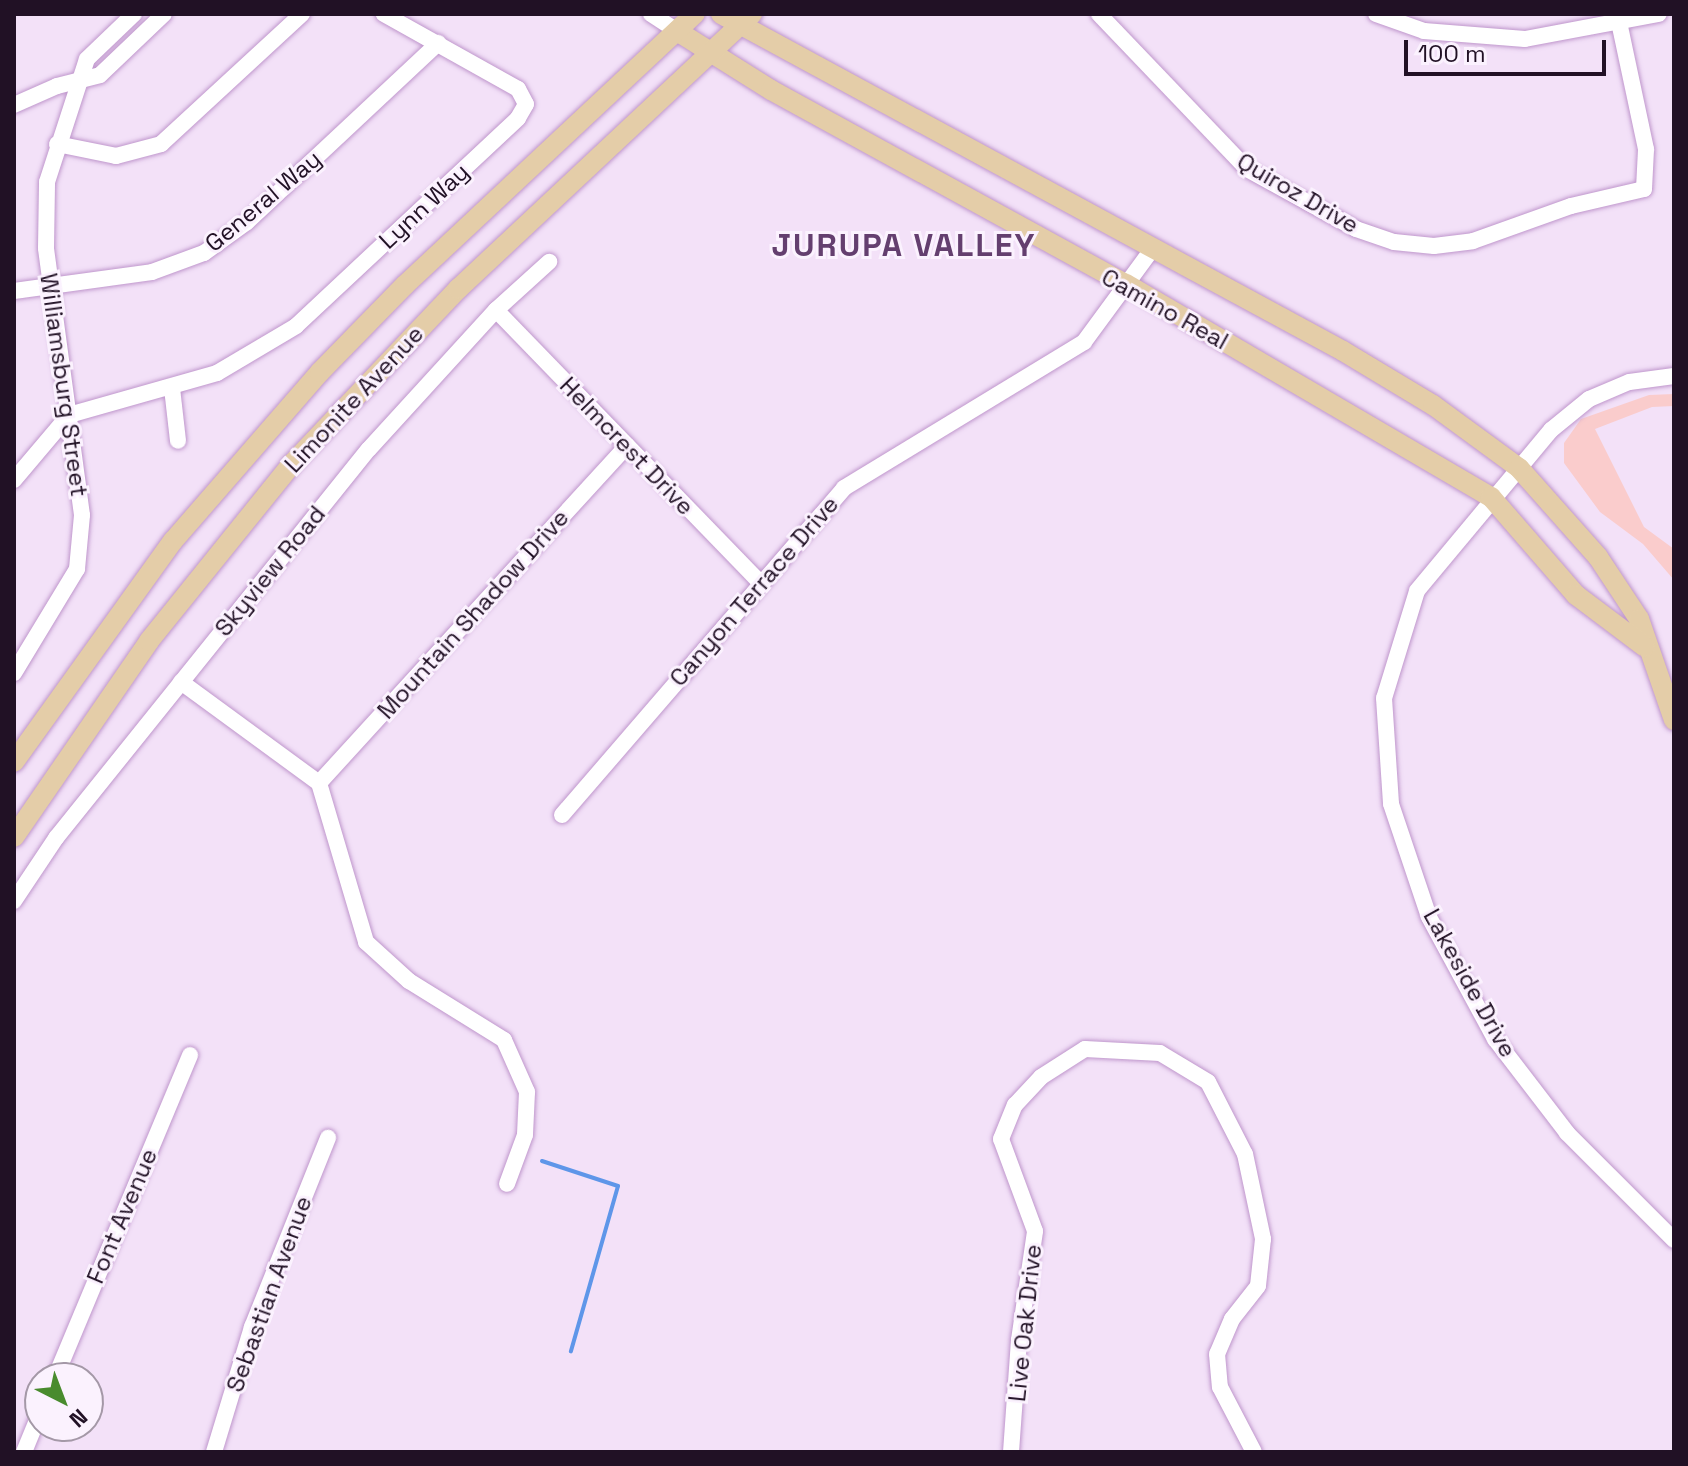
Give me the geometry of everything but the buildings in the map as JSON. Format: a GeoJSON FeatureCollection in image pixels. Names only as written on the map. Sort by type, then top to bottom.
{"type":"FeatureCollection","features":[{"type":"Feature","properties":{"kind":"main road","name":"Limonite Avenue"},"geometry":{"type":"LineString","coordinates":[[14,762],[139,584],[320,372],[416,274],[695,14]]}},
{"type":"Feature","properties":{"kind":"main road","name":"Camino Real"},"geometry":{"type":"LineString","coordinates":[[721,14],[746,20],[1113,222],[1153,248],[1433,405],[1519,468],[1598,557],[1639,619],[1645,647],[1674,720]]}},
{"type":"Feature","properties":{"kind":"main road","name":"Limonite Avenue"},"geometry":{"type":"LineString","coordinates":[[14,837],[149,641],[291,465],[458,289],[746,20]]}},
{"type":"Feature","properties":{"kind":"main road","name":"Camino Real"},"geometry":{"type":"LineString","coordinates":[[677,31],[1126,284],[1491,497],[1576,595],[1645,647]]}},
{"type":"Feature","properties":{"kind":"street","name":"Williamsburg Street"},"geometry":{"type":"LineString","coordinates":[[14,673],[77,569],[82,515],[51,286],[44,210],[57,144],[87,59],[134,14]]}},
{"type":"Feature","properties":{"kind":"street"},"geometry":{"type":"LineString","coordinates":[[14,105],[57,86],[77,84],[100,75],[164,14]]}},
{"type":"Feature","properties":{"kind":"street"},"geometry":{"type":"LineString","coordinates":[[57,144],[116,156],[161,144],[302,14]]}},
{"type":"Feature","properties":{"kind":"street","name":"Lynn Way"},"geometry":{"type":"LineString","coordinates":[[69,415],[172,388],[239,362],[296,326],[518,118],[526,104],[518,89],[384,14]]}},
{"type":"Feature","properties":{"kind":"street","name":"Camino Real"},"geometry":{"type":"LineString","coordinates":[[651,14],[677,31]]}},
{"type":"Feature","properties":{"kind":"street","name":"Quiroz Drive"},"geometry":{"type":"LineString","coordinates":[[1099,14],[1247,169],[1356,229],[1394,242],[1434,246],[1473,241],[1571,206],[1644,189],[1646,149],[1619,22]]}},
{"type":"Feature","properties":{"kind":"street"},"geometry":{"type":"LineString","coordinates":[[1376,14],[1424,31],[1474,38],[1525,39],[1659,14]]}},
{"type":"Feature","properties":{"kind":"street","name":"General Way"},"geometry":{"type":"LineString","coordinates":[[14,291],[152,272],[204,253],[247,222],[438,43]]}},
{"type":"Feature","properties":{"kind":"street","name":"Canyon Terrace Drive"},"geometry":{"type":"LineString","coordinates":[[562,815],[759,581],[844,488],[1084,342],[1153,248]]}},
{"type":"Feature","properties":{"kind":"street","name":"Skyview Road"},"geometry":{"type":"LineString","coordinates":[[14,901],[56,838],[369,449],[496,310],[549,262]]}},
{"type":"Feature","properties":{"kind":"street","name":"Helmcrest Drive"},"geometry":{"type":"LineString","coordinates":[[496,310],[759,581]]}},
{"type":"Feature","properties":{"kind":"street","name":"Lakeside Drive"},"geometry":{"type":"LineString","coordinates":[[1674,376],[1629,382],[1589,399],[1551,430],[1491,497],[1417,591],[1384,698],[1391,804],[1429,917],[1495,1039],[1567,1133],[1674,1240]]}},
{"type":"Feature","properties":{"kind":"street"},"geometry":{"type":"LineString","coordinates":[[172,388],[178,441]]}},
{"type":"Feature","properties":{"kind":"street"},"geometry":{"type":"LineString","coordinates":[[14,480],[69,415]]}},
{"type":"Feature","properties":{"kind":"street","name":"Mountain Shadow Drive"},"geometry":{"type":"LineString","coordinates":[[319,783],[627,446]]}},
{"type":"Feature","properties":{"kind":"street"},"geometry":{"type":"LineString","coordinates":[[181,682],[319,783],[366,942],[409,981],[504,1040],[527,1092],[525,1135],[507,1184]]}},
{"type":"Feature","properties":{"kind":"street","name":"Live Oak Drive"},"geometry":{"type":"LineString","coordinates":[[1011,1452],[1019,1340],[1035,1231],[1001,1139],[1015,1105],[1041,1077],[1085,1049],[1160,1053],[1208,1082],[1245,1154],[1263,1239],[1258,1286],[1232,1319],[1217,1354],[1220,1387],[1254,1452]]}},
{"type":"Feature","properties":{"kind":"street","name":"Font Avenue"},"geometry":{"type":"LineString","coordinates":[[62,1362],[190,1055]]}},
{"type":"Feature","properties":{"kind":"street","name":"Sebastian Avenue"},"geometry":{"type":"LineString","coordinates":[[214,1452],[252,1327],[328,1138]]}},
{"type":"Feature","properties":{"kind":"shaded area"},"geometry":{"type":"Polygon","coordinates":[[[1674,394],[1674,406],[1652,407],[1595,429],[1644,527],[1674,549],[1674,580],[1643,544],[1600,512],[1564,463],[1564,443],[1581,419],[1649,395],[1674,394]]]}},
{"type":"Feature","properties":{"kind":"waterway"},"geometry":{"type":"LineString","coordinates":[[542,1161],[618,1186],[571,1351]]}},
{"type":"Feature","properties":{"kind":"district","name":"JURUPA VALLEY"},"geometry":{"type":"Point","coordinates":[904,245]}}]}
